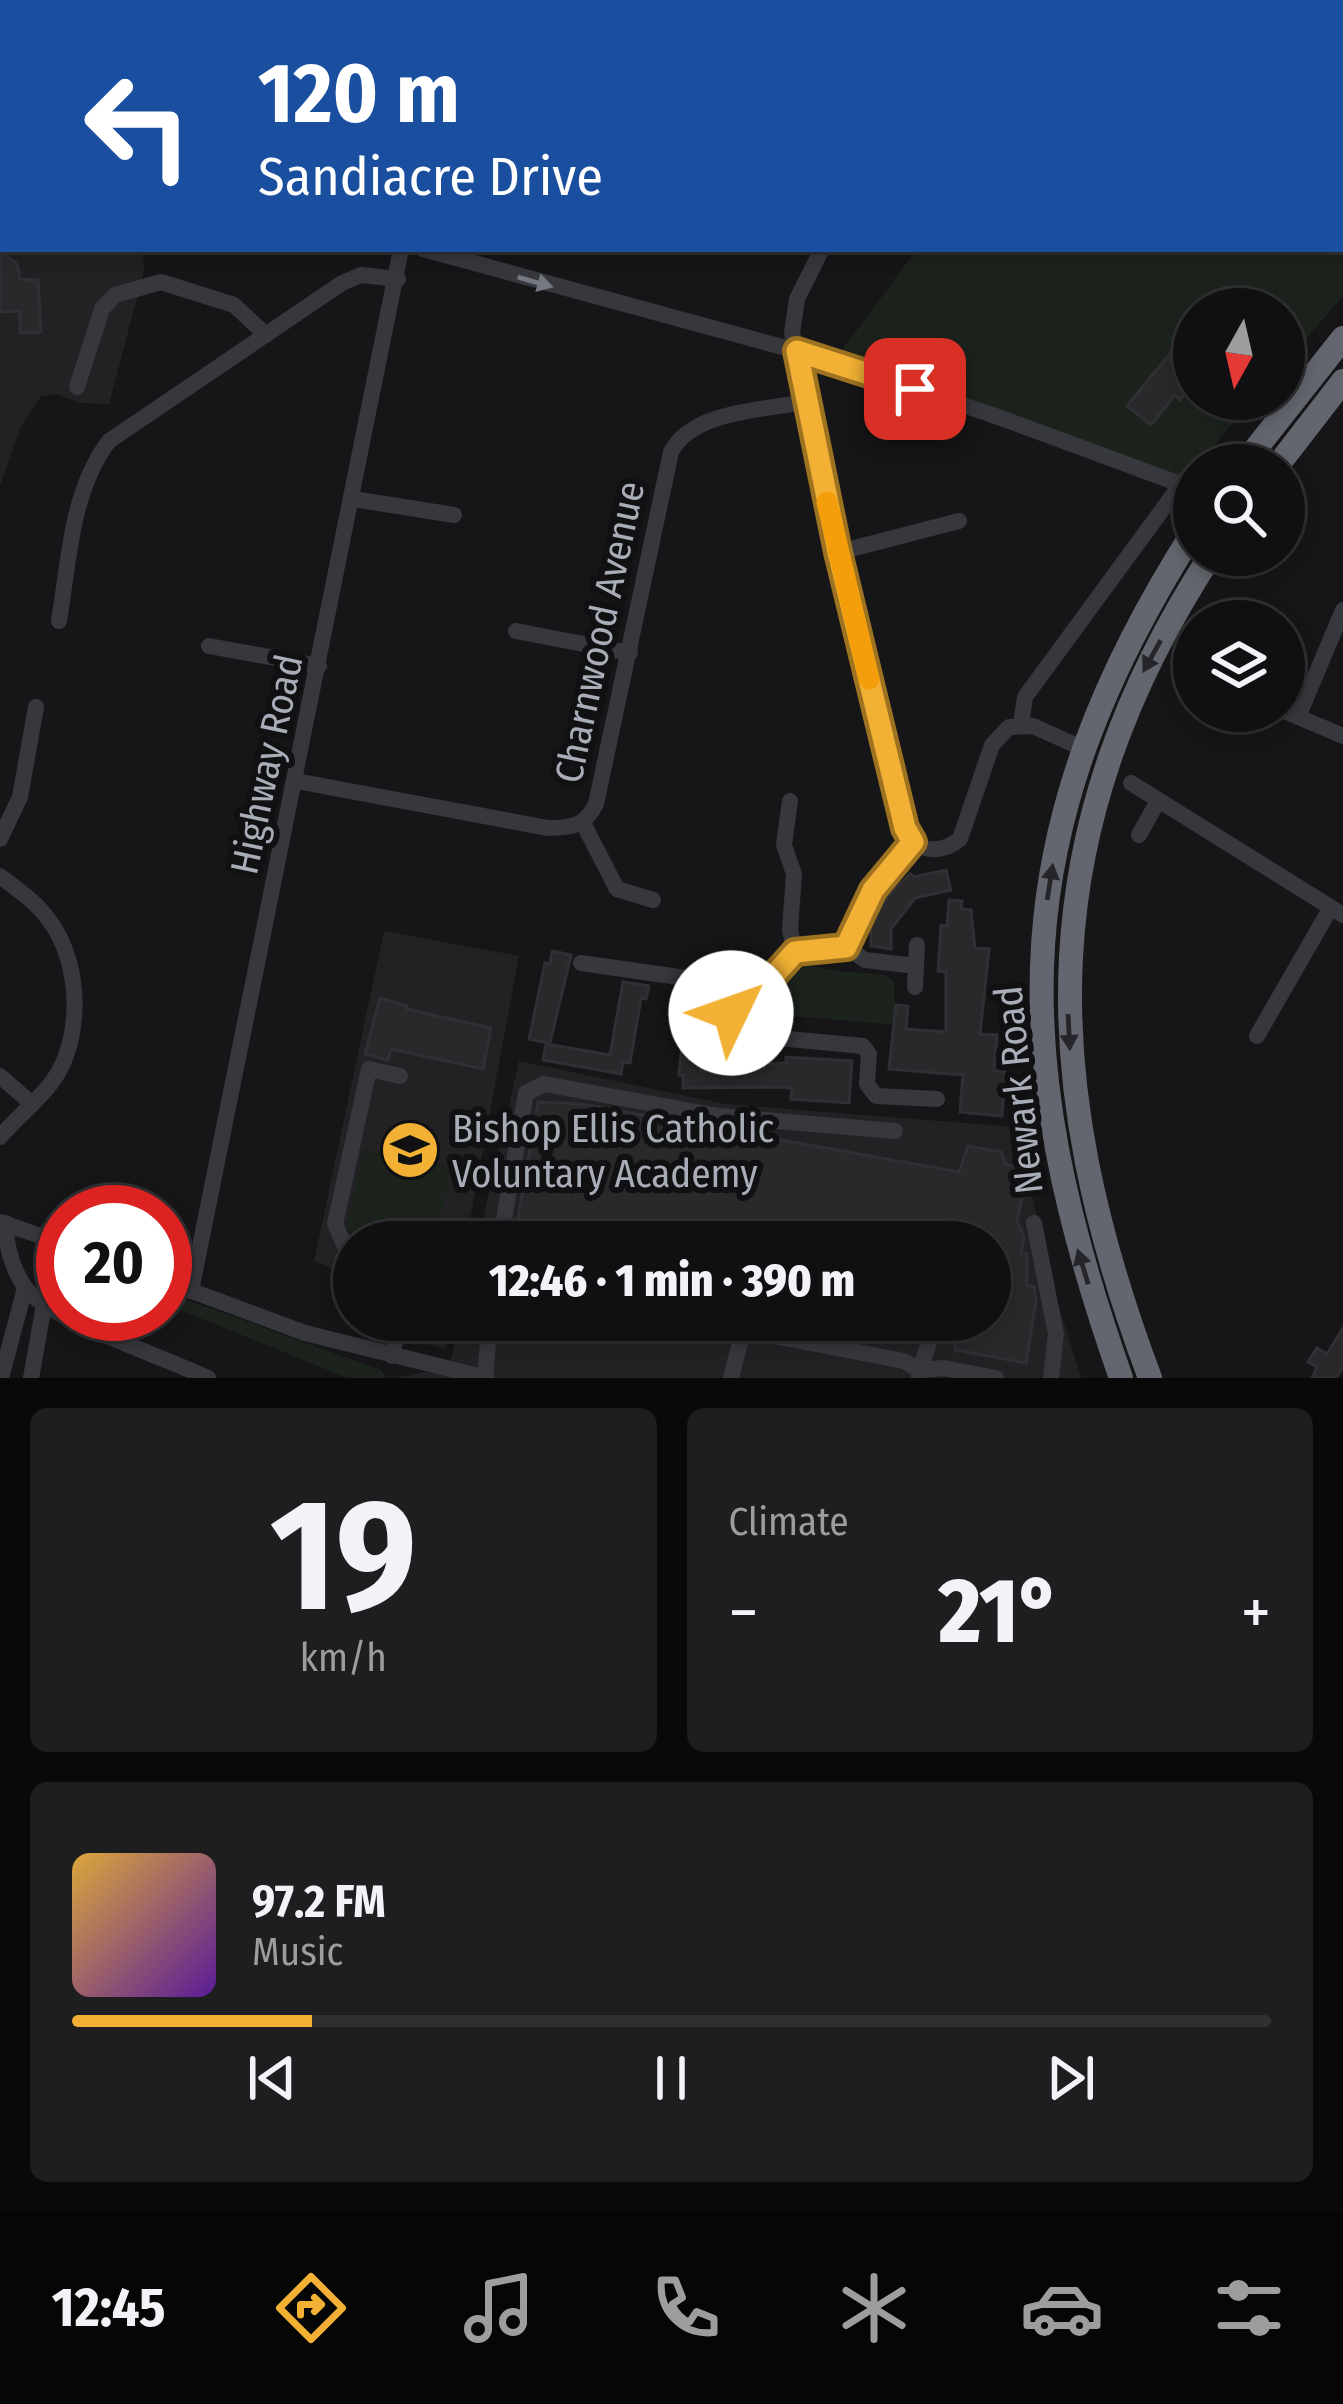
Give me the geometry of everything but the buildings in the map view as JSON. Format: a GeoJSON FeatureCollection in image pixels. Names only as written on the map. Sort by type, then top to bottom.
{"type":"FeatureCollection","features":[{"type":"Feature","properties":{"kind":"highway"},"geometry":{"type":"LineString","coordinates":[[1260,444],[1343,338]]}},
{"type":"Feature","properties":{"kind":"highway"},"geometry":{"type":"LineString","coordinates":[[1294,444],[1343,382]]}},
{"type":"Feature","properties":{"kind":"highway","name":"Newark Road"},"geometry":{"type":"LineString","coordinates":[[1120,1378],[1072,1231],[1043,1060],[1040,963],[1047,895],[1082,748],[1117,664],[1173,567]]}},
{"type":"Feature","properties":{"kind":"highway","name":"Newark Road"},"geometry":{"type":"LineString","coordinates":[[1150,1378],[1110,1263],[1086,1168],[1070,1058],[1069,964],[1081,860],[1108,759],[1142,673],[1199,576]]}},
{"type":"Feature","properties":{"kind":"street","name":"Highway Road"},"geometry":{"type":"LineString","coordinates":[[192,1286],[401,252]]}},
{"type":"Feature","properties":{"kind":"street"},"geometry":{"type":"LineString","coordinates":[[434,252],[797,351],[1182,481],[1025,697],[1022,725]]}},
{"type":"Feature","properties":{"kind":"street"},"geometry":{"type":"LineString","coordinates":[[820,252],[793,316],[797,351],[838,552],[905,828],[922,849],[936,850],[959,839],[992,745],[1009,727],[1022,725],[1082,748]]}},
{"type":"Feature","properties":{"kind":"street"},"geometry":{"type":"LineString","coordinates":[[59,621],[87,475],[109,441],[342,283],[362,275],[398,279]]}},
{"type":"Feature","properties":{"kind":"street"},"geometry":{"type":"LineString","coordinates":[[76,387],[102,309],[115,296],[160,282],[233,305],[266,335]]}},
{"type":"Feature","properties":{"kind":"street","name":"Charnwood Avenue"},"geometry":{"type":"LineString","coordinates":[[296,781],[548,827],[572,828],[583,823],[596,804],[671,452],[679,437],[709,422],[805,401]]}},
{"type":"Feature","properties":{"kind":"street"},"geometry":{"type":"LineString","coordinates":[[353,499],[454,515]]}},
{"type":"Feature","properties":{"kind":"street"},"geometry":{"type":"LineString","coordinates":[[838,552],[959,521]]}},
{"type":"Feature","properties":{"kind":"street"},"geometry":{"type":"LineString","coordinates":[[63,595],[85,599]]}},
{"type":"Feature","properties":{"kind":"street"},"geometry":{"type":"LineString","coordinates":[[1305,690],[1339,630],[1343,610]]}},
{"type":"Feature","properties":{"kind":"street"},"geometry":{"type":"LineString","coordinates":[[516,631],[630,653]]}},
{"type":"Feature","properties":{"kind":"street"},"geometry":{"type":"LineString","coordinates":[[209,646],[319,666]]}},
{"type":"Feature","properties":{"kind":"street"},"geometry":{"type":"LineString","coordinates":[[0,839],[20,797],[36,706]]}},
{"type":"Feature","properties":{"kind":"street"},"geometry":{"type":"LineString","coordinates":[[1305,720],[1343,736]]}},
{"type":"Feature","properties":{"kind":"street"},"geometry":{"type":"LineString","coordinates":[[27,759],[48,763]]}},
{"type":"Feature","properties":{"kind":"street"},"geometry":{"type":"LineString","coordinates":[[1131,783],[1336,912],[1257,1036]]}},
{"type":"Feature","properties":{"kind":"street"},"geometry":{"type":"LineString","coordinates":[[1138,835],[1159,801]]}},
{"type":"Feature","properties":{"kind":"street"},"geometry":{"type":"LineString","coordinates":[[782,811],[784,845],[794,874],[790,929],[795,952]]}},
{"type":"Feature","properties":{"kind":"street"},"geometry":{"type":"LineString","coordinates":[[583,823],[617,889],[653,900]]}},
{"type":"Feature","properties":{"kind":"street"},"geometry":{"type":"LineString","coordinates":[[846,947],[873,890],[913,842]]}},
{"type":"Feature","properties":{"kind":"street"},"geometry":{"type":"LineString","coordinates":[[0,876],[51,922],[71,972],[72,1030],[66,1057],[51,1083],[0,1137]]}},
{"type":"Feature","properties":{"kind":"street"},"geometry":{"type":"LineString","coordinates":[[914,987],[917,945]]}},
{"type":"Feature","properties":{"kind":"street"},"geometry":{"type":"LineString","coordinates":[[581,963],[600,975],[734,985],[769,981],[795,952],[846,947],[865,960],[916,966]]}},
{"type":"Feature","properties":{"kind":"street"},"geometry":{"type":"LineString","coordinates":[[734,985],[731,1019],[736,1034],[863,1046],[869,1054],[867,1084],[876,1096],[938,1099]]}},
{"type":"Feature","properties":{"kind":"street"},"geometry":{"type":"LineString","coordinates":[[336,1221],[369,1069],[400,1076]]}},
{"type":"Feature","properties":{"kind":"street"},"geometry":{"type":"LineString","coordinates":[[0,1076],[31,1102]]}},
{"type":"Feature","properties":{"kind":"street"},"geometry":{"type":"LineString","coordinates":[[504,1221],[524,1102],[532,1088],[577,1088],[719,1116],[895,1131]]}},
{"type":"Feature","properties":{"kind":"street"},"geometry":{"type":"LineString","coordinates":[[3,1222],[36,1234]]}},
{"type":"Feature","properties":{"kind":"street"},"geometry":{"type":"LineString","coordinates":[[3,1222],[26,1288],[36,1297]]}},
{"type":"Feature","properties":{"kind":"street"},"geometry":{"type":"LineString","coordinates":[[1034,1223],[1056,1334],[1051,1378]]}},
{"type":"Feature","properties":{"kind":"street"},"geometry":{"type":"LineString","coordinates":[[1,1378],[26,1288]]}},
{"type":"Feature","properties":{"kind":"street"},"geometry":{"type":"LineString","coordinates":[[192,1291],[305,1333],[392,1356],[414,1370],[486,1378],[489,1341]]}},
{"type":"Feature","properties":{"kind":"street"},"geometry":{"type":"LineString","coordinates":[[31,1378],[38,1341]]}},
{"type":"Feature","properties":{"kind":"street"},"geometry":{"type":"LineString","coordinates":[[123,1341],[200,1376]]}},
{"type":"Feature","properties":{"kind":"street"},"geometry":{"type":"LineString","coordinates":[[392,1356],[394,1341]]}},
{"type":"Feature","properties":{"kind":"street"},"geometry":{"type":"LineString","coordinates":[[731,1378],[739,1341]]}},
{"type":"Feature","properties":{"kind":"street"},"geometry":{"type":"LineString","coordinates":[[814,1341],[904,1361],[919,1374]]}},
{"type":"Feature","properties":{"kind":"street"},"geometry":{"type":"LineString","coordinates":[[919,1374],[930,1341]]}},
{"type":"Feature","properties":{"kind":"street"},"geometry":{"type":"LineString","coordinates":[[919,1374],[944,1368],[996,1378]]}},
{"type":"Feature","properties":{"kind":"shaded area"},"geometry":{"type":"Polygon","coordinates":[[[0,252],[143,252],[144,271],[109,404],[80,403],[57,394],[41,396],[21,426],[0,486],[0,252]]]}},
{"type":"Feature","properties":{"kind":"shaded area"},"geometry":{"type":"Polygon","coordinates":[[[915,252],[1343,252],[1343,296],[1305,340],[1305,288],[1173,288],[1173,420],[1236,420],[1215,444],[1173,444],[1173,475],[837,357],[915,252]]]}},
{"type":"Feature","properties":{"kind":"shaded area","name":"Bishop Ellis Catholic Voluntary Academy"},"geometry":{"type":"Polygon","coordinates":[[[384,931],[519,956],[470,1221],[333,1221],[333,1268],[314,1261],[384,931]]]}},
{"type":"Feature","properties":{"kind":"shaded area"},"geometry":{"type":"Polygon","coordinates":[[[807,964],[885,975],[894,982],[895,1025],[783,1015],[770,1017],[769,1029],[745,1027],[753,1001],[781,989],[807,964]]]}},
{"type":"Feature","properties":{"kind":"shaded area"},"geometry":{"type":"Polygon","coordinates":[[[519,1061],[725,1104],[1016,1127],[1056,1297],[1081,1378],[395,1378],[449,1367],[455,1341],[1011,1341],[1011,1221],[483,1221],[519,1061]]]}},
{"type":"Feature","properties":{"kind":"shaded area"},"geometry":{"type":"Polygon","coordinates":[[[364,1148],[452,1167],[440,1221],[348,1221],[364,1148]]]}},
{"type":"Feature","properties":{"kind":"shaded area"},"geometry":{"type":"Polygon","coordinates":[[[192,1302],[381,1370],[386,1378],[348,1378],[192,1315],[192,1302]]]}},
{"type":"Feature","properties":{"kind":"shaded area","name":"Bishop Ellis Catholic Voluntary Academy"},"geometry":{"type":"Polygon","coordinates":[[[412,1341],[447,1341],[446,1349],[412,1341]]]}},
{"type":"Feature","properties":{"kind":"slow traffic"},"geometry":{"type":"LineString","coordinates":[[827,502],[869,679]]}},
{"type":"Feature","properties":{"kind":"place","name":"Bishop Ellis Catholic Voluntary Academy"},"geometry":{"type":"Point","coordinates":[410,1150]}},
{"type":"Feature","properties":{"kind":"route"},"geometry":{"type":"LineString","coordinates":[[731,1013],[734,985],[769,981],[795,952],[846,947],[873,890],[913,842],[905,828],[838,552],[797,351],[915,389]]}}]}
